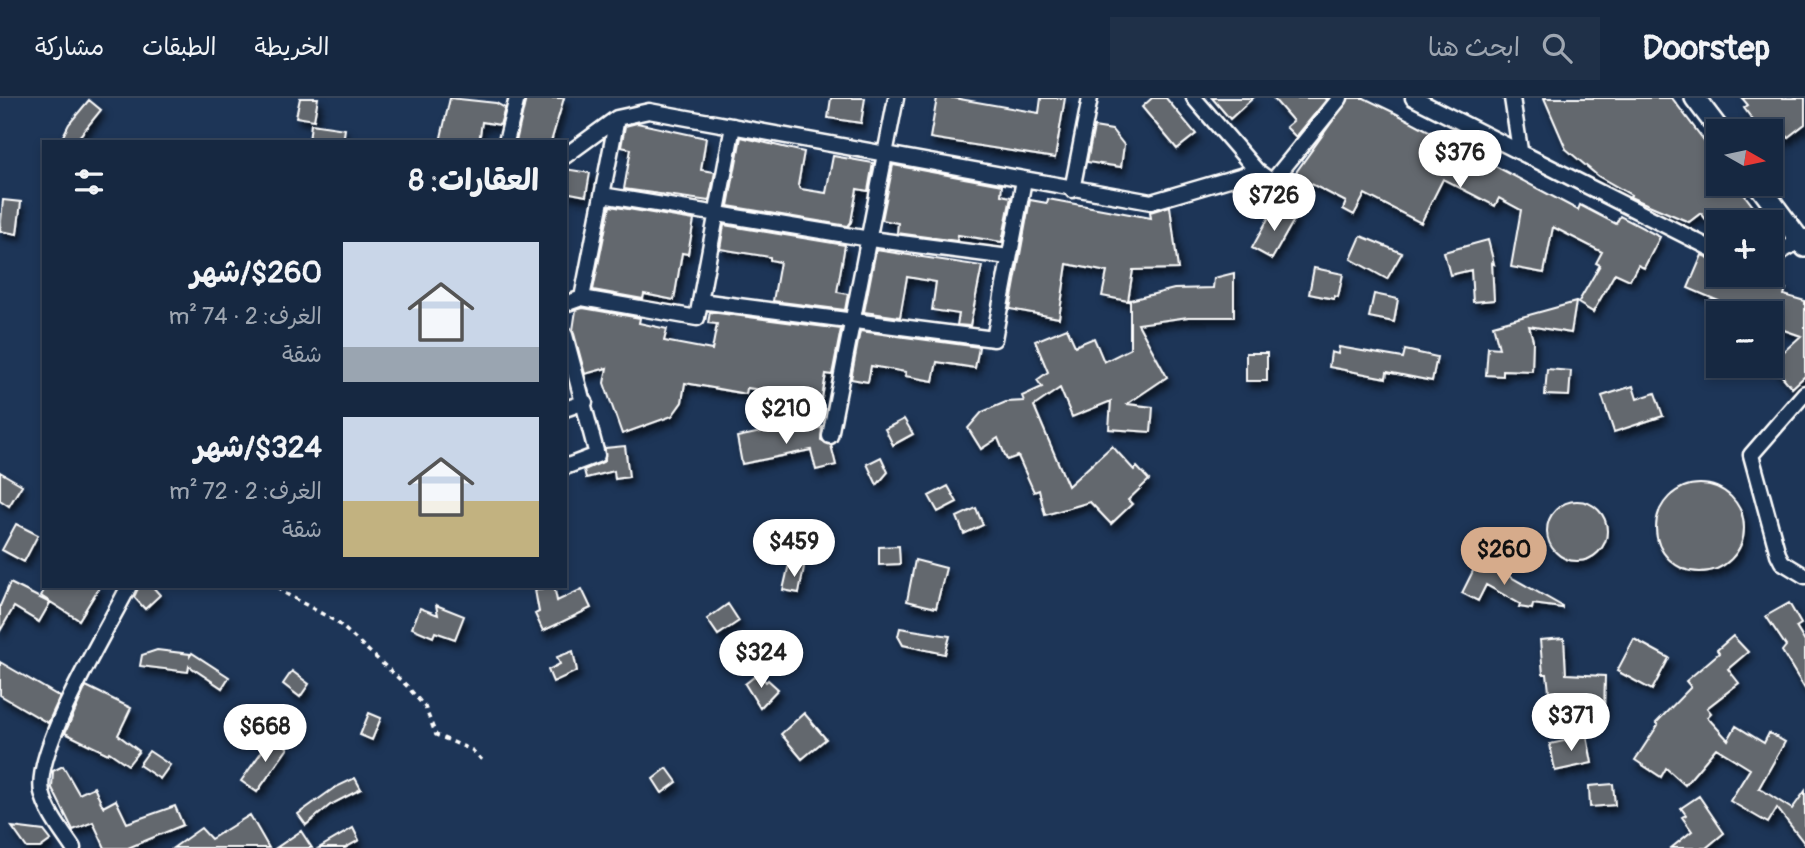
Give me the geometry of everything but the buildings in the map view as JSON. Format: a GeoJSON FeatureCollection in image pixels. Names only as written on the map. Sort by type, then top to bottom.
{"type":"FeatureCollection","features":[{"type":"Feature","properties":{"kind":"main road"},"geometry":{"type":"LineString","coordinates":[[1695,98],[1711,119]]}},
{"type":"Feature","properties":{"kind":"main road"},"geometry":{"type":"LineString","coordinates":[[1767,196],[1803,241]]}},
{"type":"Feature","properties":{"kind":"street"},"geometry":{"type":"LineString","coordinates":[[506,140],[517,98]]}},
{"type":"Feature","properties":{"kind":"street"},"geometry":{"type":"LineString","coordinates":[[830,436],[896,98]]}},
{"type":"Feature","properties":{"kind":"street"},"geometry":{"type":"LineString","coordinates":[[1072,190],[1090,98]]}},
{"type":"Feature","properties":{"kind":"street"},"geometry":{"type":"LineString","coordinates":[[1194,98],[1257,171],[1272,182],[1340,98]]}},
{"type":"Feature","properties":{"kind":"street"},"geometry":{"type":"LineString","coordinates":[[1413,98],[1706,246]]}},
{"type":"Feature","properties":{"kind":"street"},"geometry":{"type":"LineString","coordinates":[[1512,98],[1520,150]]}},
{"type":"Feature","properties":{"kind":"street"},"geometry":{"type":"LineString","coordinates":[[567,155],[617,118],[649,111],[1072,190],[1151,202],[1257,171]]}},
{"type":"Feature","properties":{"kind":"street"},"geometry":{"type":"LineString","coordinates":[[582,298],[617,118]]}},
{"type":"Feature","properties":{"kind":"street"},"geometry":{"type":"LineString","coordinates":[[567,303],[582,298],[697,318],[733,126]]}},
{"type":"Feature","properties":{"kind":"street"},"geometry":{"type":"LineString","coordinates":[[700,301],[994,340],[1024,180]]}},
{"type":"Feature","properties":{"kind":"street"},"geometry":{"type":"LineString","coordinates":[[602,195],[870,239],[1009,257]]}},
{"type":"Feature","properties":{"kind":"street"},"geometry":{"type":"LineString","coordinates":[[1783,252],[1803,241]]}},
{"type":"Feature","properties":{"kind":"street"},"geometry":{"type":"LineString","coordinates":[[567,342],[597,455],[567,466]]}},
{"type":"Feature","properties":{"kind":"street"},"geometry":{"type":"LineString","coordinates":[[1805,393],[1751,455],[1777,554],[1782,562],[1805,576]]}},
{"type":"Feature","properties":{"kind":"street"},"geometry":{"type":"LineString","coordinates":[[567,408],[584,402]]}},
{"type":"Feature","properties":{"kind":"street"},"geometry":{"type":"LineString","coordinates":[[73,848],[48,811],[42,789],[43,767],[52,739],[128,588]]}},
{"type":"Feature","properties":{"kind":"path"},"geometry":{"type":"LineString","coordinates":[[280,588],[337,622],[406,685],[425,707],[436,735],[472,750],[483,761]]}}]}
